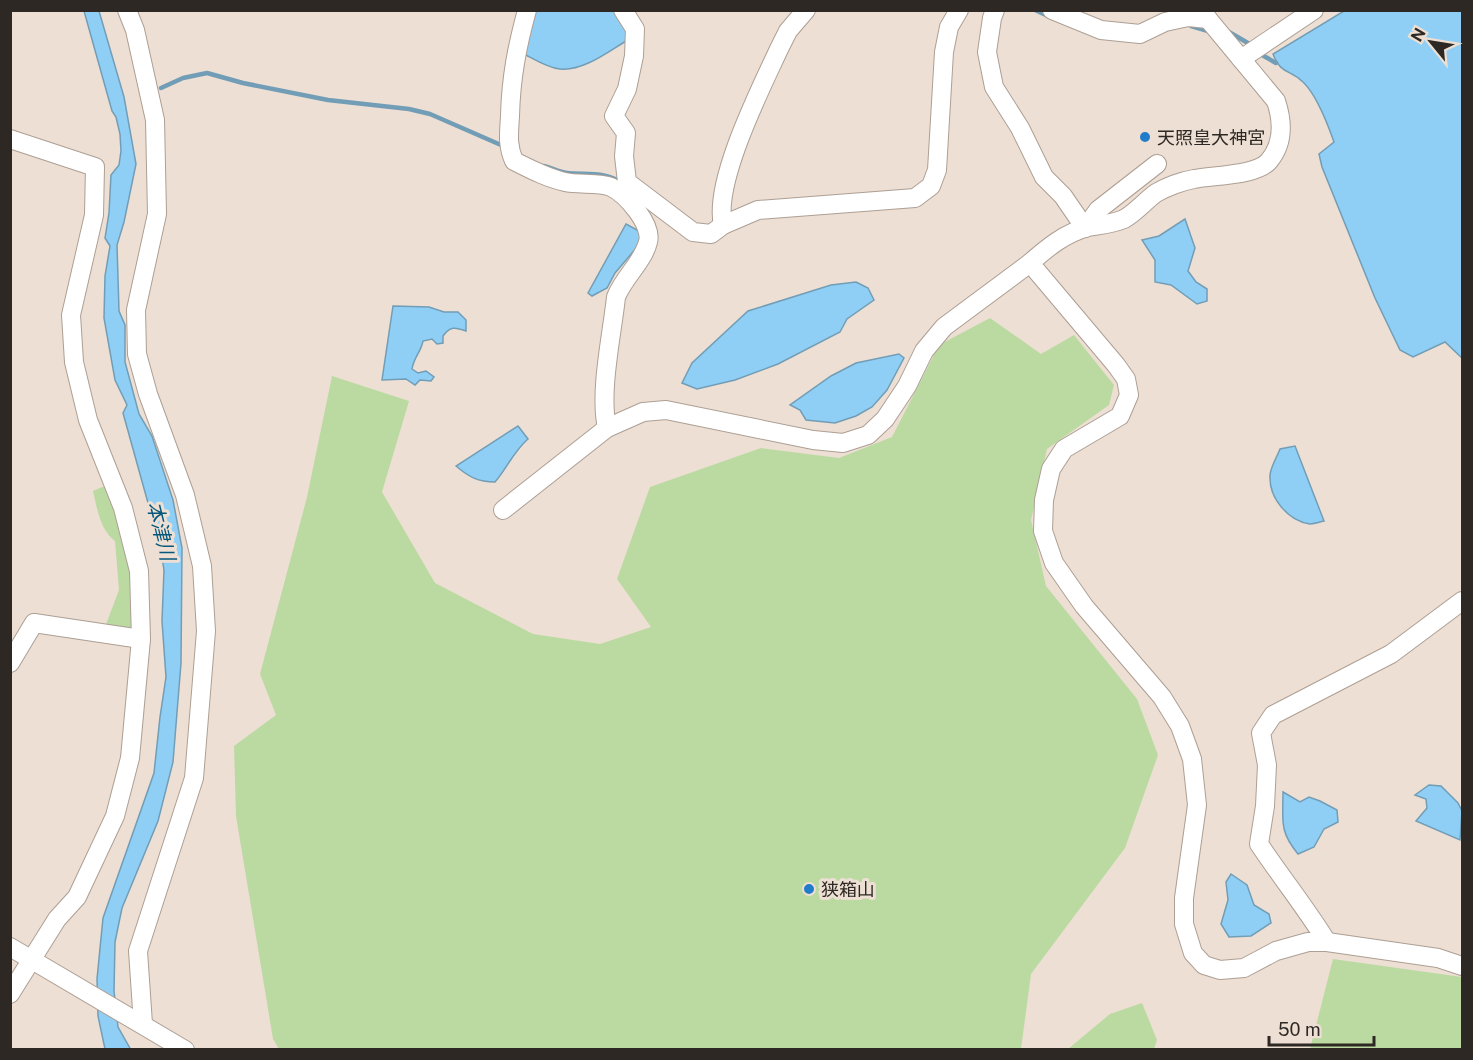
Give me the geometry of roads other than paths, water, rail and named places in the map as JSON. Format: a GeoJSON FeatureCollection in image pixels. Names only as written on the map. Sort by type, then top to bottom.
{"type":"FeatureCollection","features":[{"type":"Feature","properties":{"kind":"street"},"geometry":{"type":"LineString","coordinates":[[127,10],[135,30],[154,120],[157,214],[136,310],[136,354],[188,505],[202,566],[206,631],[194,778],[138,951],[140,1022]]}},
{"type":"Feature","properties":{"kind":"street"},"geometry":{"type":"LineString","coordinates":[[527,10],[514,62],[511,96],[508,148],[514,161],[542,176],[565,182],[611,187],[630,203],[646,223],[650,239],[644,254],[621,284],[616,297],[605,393],[604,412],[607,428]]}},
{"type":"Feature","properties":{"kind":"street"},"geometry":{"type":"LineString","coordinates":[[623,10],[635,29],[634,56],[627,89],[614,116],[626,133],[624,156],[627,182],[693,232],[711,234],[723,225],[758,210],[915,198],[931,186],[937,171],[944,52],[949,27],[959,10]]}},
{"type":"Feature","properties":{"kind":"street"},"geometry":{"type":"LineString","coordinates":[[723,225],[720,214],[727,174],[779,49],[789,31],[806,10]]}},
{"type":"Feature","properties":{"kind":"street"},"geometry":{"type":"LineString","coordinates":[[995,10],[987,52],[994,87],[1020,128],[1044,177],[1062,196],[1085,228]]}},
{"type":"Feature","properties":{"kind":"street"},"geometry":{"type":"LineString","coordinates":[[502,510],[607,428],[643,412],[666,410],[813,440],[843,443],[868,435],[885,419],[907,386],[924,351],[944,327],[1030,264],[1048,247],[1085,228],[1124,219],[1158,192],[1191,179],[1250,172],[1268,163],[1282,132],[1281,115],[1276,101],[1205,15],[1188,16],[1165,22],[1140,34],[1101,30],[1052,10]]}},
{"type":"Feature","properties":{"kind":"street"},"geometry":{"type":"LineString","coordinates":[[1241,59],[1314,10]]}},
{"type":"Feature","properties":{"kind":"street"},"geometry":{"type":"LineString","coordinates":[[10,139],[95,166],[94,214],[71,315],[74,362],[88,420],[123,508],[139,571],[141,639],[130,758],[115,816],[77,897],[57,919],[10,994]]}},
{"type":"Feature","properties":{"kind":"street"},"geometry":{"type":"LineString","coordinates":[[1085,228],[1098,210],[1157,164]]}},
{"type":"Feature","properties":{"kind":"street"},"geometry":{"type":"LineString","coordinates":[[1030,264],[1126,379],[1129,395],[1120,416],[1064,449],[1051,469],[1044,500],[1043,531],[1054,563],[1084,606],[1162,697],[1180,726],[1192,759],[1197,805],[1184,898],[1184,924],[1193,953],[1204,965],[1220,970],[1244,968],[1276,951],[1308,942],[1327,942],[1438,958],[1462,966]]}},
{"type":"Feature","properties":{"kind":"street"},"geometry":{"type":"LineString","coordinates":[[1327,942],[1259,844],[1265,806],[1267,765],[1261,733],[1273,715],[1391,654],[1462,601]]}},
{"type":"Feature","properties":{"kind":"street"},"geometry":{"type":"LineString","coordinates":[[10,663],[34,623],[141,639]]}},
{"type":"Feature","properties":{"kind":"street"},"geometry":{"type":"LineString","coordinates":[[10,947],[185,1050]]}},
{"type":"Feature","properties":{"kind":"water","name":"本津川"},"geometry":{"type":"Polygon","coordinates":[[[84,11],[99,11],[124,97],[136,164],[117,245],[119,311],[125,325],[125,362],[139,414],[152,436],[173,500],[182,548],[181,663],[173,762],[158,821],[122,908],[115,942],[114,991],[118,1027],[131,1050],[105,1049],[98,1016],[97,979],[103,918],[154,773],[166,677],[162,621],[164,570],[160,546],[123,413],[127,405],[115,380],[104,318],[105,276],[110,246],[105,238],[111,175],[119,165],[120,134],[84,11]]]}},
{"type":"Feature","properties":{"kind":"water"},"geometry":{"type":"Polygon","coordinates":[[[536,11],[614,11],[627,32],[626,41],[586,64],[569,69],[551,67],[524,54],[536,11]]]}},
{"type":"Feature","properties":{"kind":"water"},"geometry":{"type":"Polygon","coordinates":[[[1344,11],[1462,11],[1462,358],[1445,342],[1413,357],[1400,350],[1375,298],[1322,167],[1319,154],[1334,142],[1325,119],[1308,87],[1283,69],[1273,54],[1344,11]]]}},
{"type":"Feature","properties":{"kind":"water"},"geometry":{"type":"Polygon","coordinates":[[[1185,219],[1195,248],[1188,271],[1196,282],[1207,289],[1207,301],[1197,304],[1171,285],[1155,282],[1155,260],[1142,240],[1159,236],[1185,219]]]}},
{"type":"Feature","properties":{"kind":"water"},"geometry":{"type":"Polygon","coordinates":[[[626,224],[639,231],[642,236],[638,246],[615,273],[607,288],[592,296],[588,293],[626,224]]]}},
{"type":"Feature","properties":{"kind":"water"},"geometry":{"type":"Polygon","coordinates":[[[856,282],[868,288],[874,300],[847,319],[840,332],[778,364],[735,380],[697,389],[682,383],[692,363],[748,311],[831,285],[856,282]]]}},
{"type":"Feature","properties":{"kind":"water"},"geometry":{"type":"Polygon","coordinates":[[[393,306],[429,307],[444,312],[458,312],[466,320],[466,331],[450,329],[443,336],[443,343],[437,344],[432,339],[423,341],[412,369],[418,373],[426,371],[434,377],[431,381],[420,380],[415,385],[406,379],[382,380],[393,306]]]}},
{"type":"Feature","properties":{"kind":"water"},"geometry":{"type":"Polygon","coordinates":[[[899,354],[904,358],[887,390],[872,407],[856,416],[835,423],[806,420],[800,410],[790,405],[831,376],[856,363],[899,354]]]}},
{"type":"Feature","properties":{"kind":"water"},"geometry":{"type":"Polygon","coordinates":[[[518,426],[528,439],[495,482],[474,478],[456,466],[518,426]]]}},
{"type":"Feature","properties":{"kind":"water"},"geometry":{"type":"Polygon","coordinates":[[[1295,446],[1324,521],[1310,524],[1302,522],[1287,513],[1276,500],[1271,484],[1272,466],[1280,449],[1295,446]]]}},
{"type":"Feature","properties":{"kind":"water"},"geometry":{"type":"Polygon","coordinates":[[[1429,785],[1441,786],[1458,803],[1462,811],[1460,840],[1416,821],[1427,808],[1426,799],[1415,795],[1429,785]]]}},
{"type":"Feature","properties":{"kind":"water"},"geometry":{"type":"Polygon","coordinates":[[[1283,792],[1300,802],[1309,797],[1337,810],[1338,822],[1324,829],[1314,847],[1298,854],[1288,839],[1283,825],[1283,792]]]}},
{"type":"Feature","properties":{"kind":"water"},"geometry":{"type":"Polygon","coordinates":[[[1231,874],[1247,885],[1254,905],[1269,914],[1271,923],[1251,936],[1229,937],[1221,924],[1228,900],[1226,882],[1231,874]]]}},
{"type":"Feature","properties":{"kind":"waterway"},"geometry":{"type":"LineString","coordinates":[[1035,10],[1048,16]]}},
{"type":"Feature","properties":{"kind":"waterway"},"geometry":{"type":"LineString","coordinates":[[1191,26],[1208,31]]}},
{"type":"Feature","properties":{"kind":"waterway"},"geometry":{"type":"LineString","coordinates":[[1229,32],[1253,46]]}},
{"type":"Feature","properties":{"kind":"waterway"},"geometry":{"type":"LineString","coordinates":[[1262,55],[1276,63]]}},
{"type":"Feature","properties":{"kind":"waterway"},"geometry":{"type":"LineString","coordinates":[[161,88],[183,78],[207,73],[243,83],[328,100],[409,109],[430,114],[501,145]]}},
{"type":"Feature","properties":{"kind":"waterway"},"geometry":{"type":"LineString","coordinates":[[544,166],[567,173],[603,175],[622,184]]}},
{"type":"Feature","properties":{"kind":"place","name":"天照皇大神宮"},"geometry":{"type":"Point","coordinates":[1145,137]}},
{"type":"Feature","properties":{"kind":"place","name":"狭箱山"},"geometry":{"type":"Point","coordinates":[809,889]}}]}
